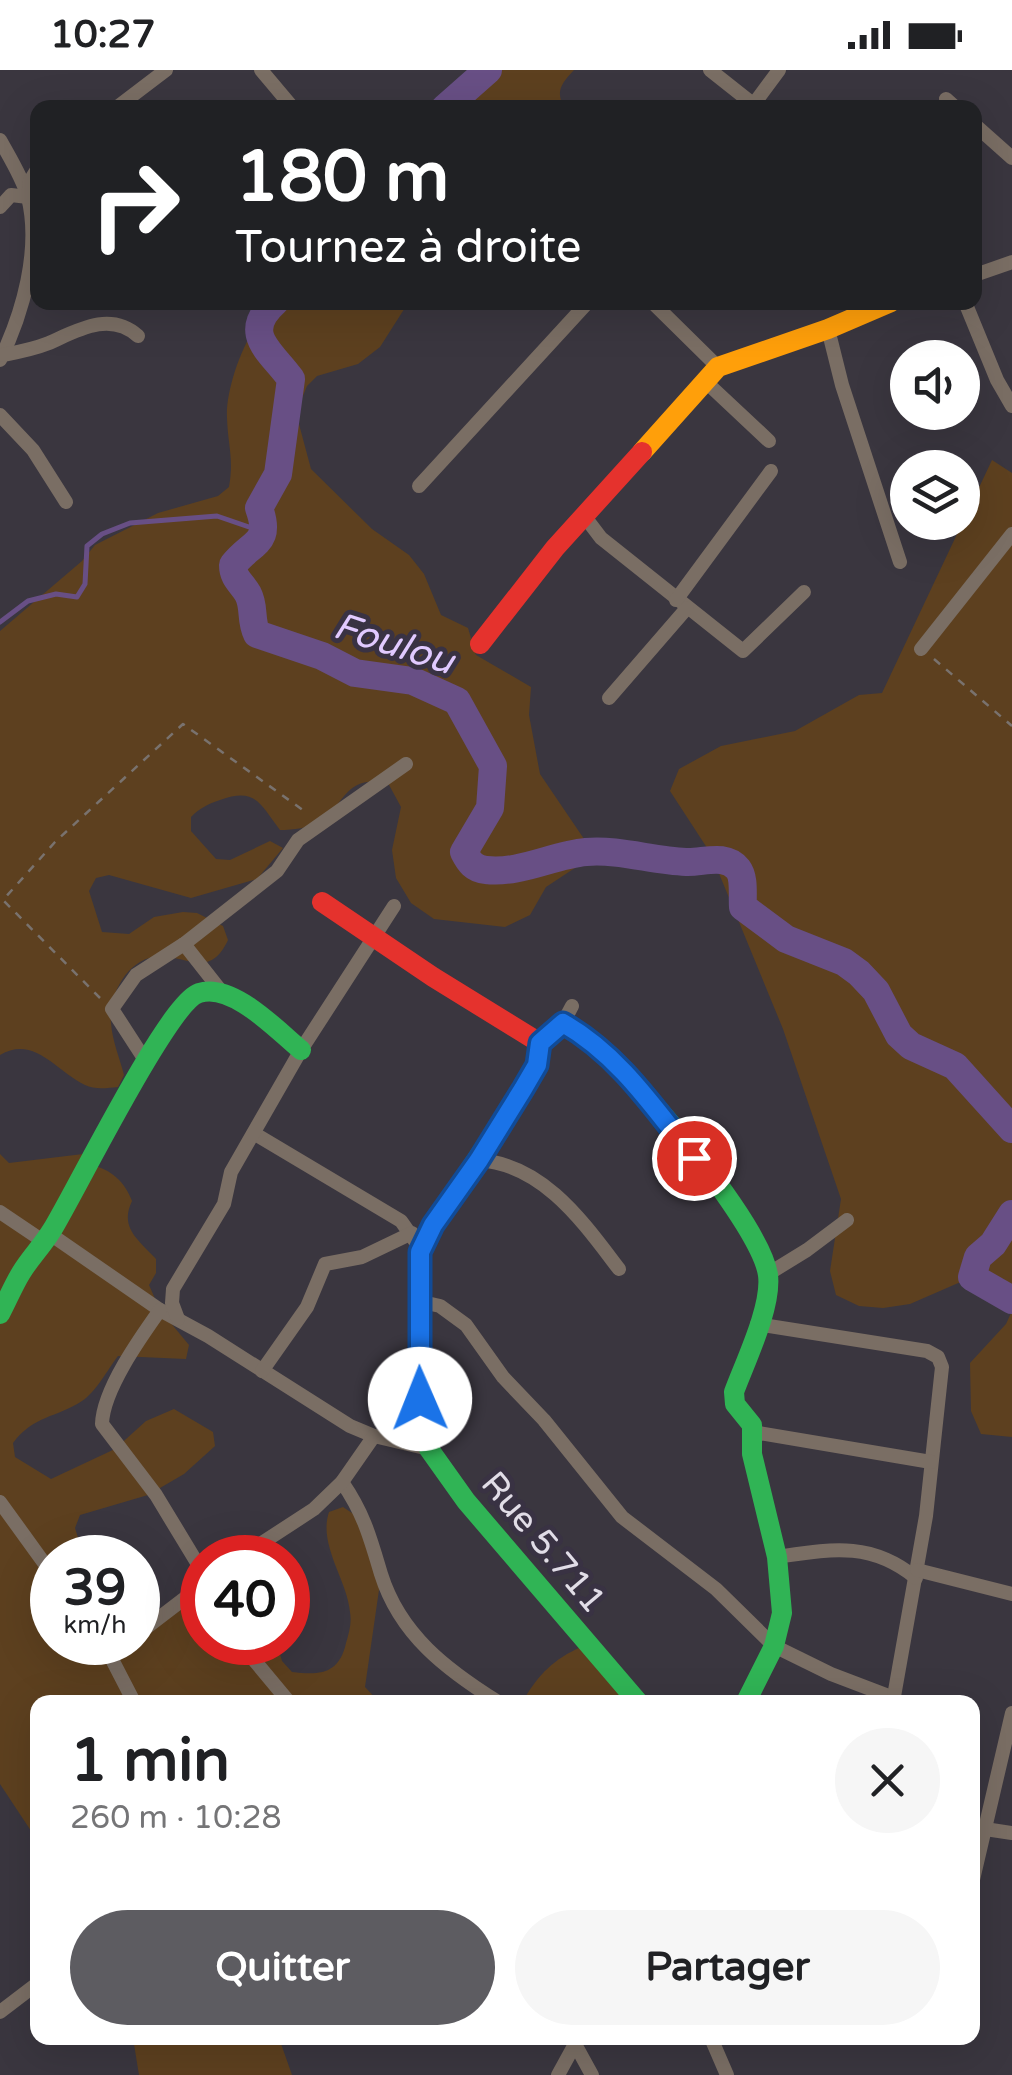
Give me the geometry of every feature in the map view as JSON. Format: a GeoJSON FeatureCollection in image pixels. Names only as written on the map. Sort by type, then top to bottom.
{"type":"FeatureCollection","features":[{"type":"Feature","properties":{"kind":"street"},"geometry":{"type":"LineString","coordinates":[[127,100],[166,70]]}},
{"type":"Feature","properties":{"kind":"street"},"geometry":{"type":"LineString","coordinates":[[262,70],[286,100]]}},
{"type":"Feature","properties":{"kind":"street"},"geometry":{"type":"LineString","coordinates":[[710,70],[747,100]]}},
{"type":"Feature","properties":{"kind":"street"},"geometry":{"type":"LineString","coordinates":[[758,100],[779,70]]}},
{"type":"Feature","properties":{"kind":"street"},"geometry":{"type":"LineString","coordinates":[[982,131],[1012,158]]}},
{"type":"Feature","properties":{"kind":"street"},"geometry":{"type":"LineString","coordinates":[[0,140],[28,197]]}},
{"type":"Feature","properties":{"kind":"street"},"geometry":{"type":"LineString","coordinates":[[30,181],[30,210]]}},
{"type":"Feature","properties":{"kind":"street"},"geometry":{"type":"LineString","coordinates":[[0,206],[12,196],[28,197]]}},
{"type":"Feature","properties":{"kind":"street"},"geometry":{"type":"LineString","coordinates":[[1,358],[30,261]]}},
{"type":"Feature","properties":{"kind":"street"},"geometry":{"type":"LineString","coordinates":[[982,273],[1012,262]]}},
{"type":"Feature","properties":{"kind":"street"},"geometry":{"type":"LineString","coordinates":[[418,486],[581,310]]}},
{"type":"Feature","properties":{"kind":"street"},"geometry":{"type":"LineString","coordinates":[[659,310],[769,441]]}},
{"type":"Feature","properties":{"kind":"street"},"geometry":{"type":"LineString","coordinates":[[480,644],[609,485],[712,375],[873,310]]}},
{"type":"Feature","properties":{"kind":"street"},"geometry":{"type":"LineString","coordinates":[[968,310],[1012,406]]}},
{"type":"Feature","properties":{"kind":"street"},"geometry":{"type":"LineString","coordinates":[[1,358],[90,326],[120,324],[138,336]]}},
{"type":"Feature","properties":{"kind":"street"},"geometry":{"type":"LineString","coordinates":[[828,330],[900,562]]}},
{"type":"Feature","properties":{"kind":"street"},"geometry":{"type":"LineString","coordinates":[[0,415],[33,450],[66,502]]}},
{"type":"Feature","properties":{"kind":"street"},"geometry":{"type":"LineString","coordinates":[[609,698],[681,604],[771,471]]}},
{"type":"Feature","properties":{"kind":"street"},"geometry":{"type":"LineString","coordinates":[[586,517],[601,538],[743,650],[804,592]]}},
{"type":"Feature","properties":{"kind":"street"},"geometry":{"type":"LineString","coordinates":[[921,648],[1012,534]]}},
{"type":"Feature","properties":{"kind":"street"},"geometry":{"type":"LineString","coordinates":[[145,1060],[112,1010],[136,975],[184,944],[277,871],[298,840],[406,764]]}},
{"type":"Feature","properties":{"kind":"street"},"geometry":{"type":"LineString","coordinates":[[322,902],[540,1043],[567,1015],[645,1096],[754,1239],[768,1274],[757,1324],[734,1392],[735,1404],[753,1432],[752,1454],[778,1557],[782,1613],[774,1646],[750,1695]]}},
{"type":"Feature","properties":{"kind":"street"},"geometry":{"type":"LineString","coordinates":[[178,1319],[172,1303],[173,1290],[224,1204],[232,1172],[301,1050],[394,906]]}},
{"type":"Feature","properties":{"kind":"street"},"geometry":{"type":"LineString","coordinates":[[184,944],[221,991],[301,1050]]}},
{"type":"Feature","properties":{"kind":"street"},"geometry":{"type":"LineString","coordinates":[[0,1314],[22,1270],[47,1238],[117,1116],[145,1060],[184,1002],[200,992],[221,991]]}},
{"type":"Feature","properties":{"kind":"street","name":"Rue 5.711"},"geometry":{"type":"LineString","coordinates":[[540,1043],[537,1065],[479,1160],[433,1225],[416,1242],[420,1420],[430,1449],[500,1544],[632,1695]]}},
{"type":"Feature","properties":{"kind":"street"},"geometry":{"type":"LineString","coordinates":[[255,1134],[401,1222],[416,1242],[325,1264],[308,1306],[262,1371]]}},
{"type":"Feature","properties":{"kind":"street"},"geometry":{"type":"LineString","coordinates":[[479,1160],[510,1166],[544,1184],[580,1220],[620,1270]]}},
{"type":"Feature","properties":{"kind":"street"},"geometry":{"type":"LineString","coordinates":[[0,1212],[350,1426],[430,1449]]}},
{"type":"Feature","properties":{"kind":"street"},"geometry":{"type":"LineString","coordinates":[[768,1274],[847,1220]]}},
{"type":"Feature","properties":{"kind":"street"},"geometry":{"type":"LineString","coordinates":[[418,1301],[440,1306],[466,1325],[503,1377],[544,1420],[622,1517],[716,1589],[774,1646],[882,1695]]}},
{"type":"Feature","properties":{"kind":"street"},"geometry":{"type":"LineString","coordinates":[[160,1310],[111,1394],[102,1412],[102,1424],[180,1535]]}},
{"type":"Feature","properties":{"kind":"street"},"geometry":{"type":"LineString","coordinates":[[757,1324],[927,1351],[938,1357],[942,1367],[916,1574],[895,1695]]}},
{"type":"Feature","properties":{"kind":"street"},"geometry":{"type":"LineString","coordinates":[[753,1432],[931,1462]]}},
{"type":"Feature","properties":{"kind":"street"},"geometry":{"type":"LineString","coordinates":[[275,1535],[314,1510],[342,1482],[374,1436]]}},
{"type":"Feature","properties":{"kind":"street"},"geometry":{"type":"LineString","coordinates":[[342,1482],[375,1544],[390,1595],[411,1633],[447,1669],[487,1695]]}},
{"type":"Feature","properties":{"kind":"street"},"geometry":{"type":"LineString","coordinates":[[0,1502],[30,1544]]}},
{"type":"Feature","properties":{"kind":"street"},"geometry":{"type":"LineString","coordinates":[[778,1557],[821,1550],[860,1551],[883,1556],[916,1574],[1012,1594]]}},
{"type":"Feature","properties":{"kind":"street"},"geometry":{"type":"LineString","coordinates":[[160,1617],[180,1602]]}},
{"type":"Feature","properties":{"kind":"street"},"geometry":{"type":"LineString","coordinates":[[116,1665],[130,1695]]}},
{"type":"Feature","properties":{"kind":"street"},"geometry":{"type":"LineString","coordinates":[[259,1665],[284,1695]]}},
{"type":"Feature","properties":{"kind":"street"},"geometry":{"type":"LineString","coordinates":[[980,1824],[993,1804],[1012,1713]]}},
{"type":"Feature","properties":{"kind":"street"},"geometry":{"type":"LineString","coordinates":[[980,1827],[1012,1833]]}},
{"type":"Feature","properties":{"kind":"street"},"geometry":{"type":"LineString","coordinates":[[0,2012],[30,1989]]}},
{"type":"Feature","properties":{"kind":"street"},"geometry":{"type":"LineString","coordinates":[[558,2075],[576,2045]]}},
{"type":"Feature","properties":{"kind":"street"},"geometry":{"type":"LineString","coordinates":[[580,2045],[592,2075]]}},
{"type":"Feature","properties":{"kind":"street"},"geometry":{"type":"LineString","coordinates":[[714,2045],[726,2075]]}},
{"type":"Feature","properties":{"kind":"path"},"geometry":{"type":"LineString","coordinates":[[921,648],[1012,726]]}},
{"type":"Feature","properties":{"kind":"path"},"geometry":{"type":"LineString","coordinates":[[112,1010],[3,900],[54,842],[183,724],[322,824]]}},
{"type":"Feature","properties":{"kind":"shaded area"},"geometry":{"type":"Polygon","coordinates":[[[472,70],[574,70],[561,87],[561,100],[436,100],[469,78],[472,70]]]}},
{"type":"Feature","properties":{"kind":"shaded area"},"geometry":{"type":"Polygon","coordinates":[[[269,310],[404,310],[380,347],[358,364],[317,376],[307,386],[296,413],[311,469],[372,529],[409,555],[424,574],[441,615],[468,628],[476,655],[531,687],[529,715],[540,774],[601,864],[584,862],[546,887],[530,915],[505,927],[434,919],[411,903],[396,878],[392,850],[401,807],[388,783],[354,787],[320,821],[295,829],[280,830],[250,797],[232,796],[212,803],[191,817],[191,831],[216,859],[230,860],[270,841],[283,848],[257,879],[191,898],[109,875],[96,878],[89,891],[102,932],[129,934],[154,917],[183,912],[197,913],[223,926],[228,940],[221,952],[204,962],[154,957],[127,973],[116,992],[111,1013],[124,1075],[118,1087],[93,1088],[34,1052],[12,1050],[0,1055],[0,631],[82,561],[95,545],[158,513],[218,496],[229,487],[227,404],[235,371],[269,310]]]}},
{"type":"Feature","properties":{"kind":"shaded area"},"geometry":{"type":"Polygon","coordinates":[[[992,460],[1012,473],[1012,1293],[1004,1279],[979,1274],[910,1304],[859,1306],[836,1295],[830,1271],[841,1199],[783,1029],[711,854],[670,791],[679,769],[721,746],[795,731],[859,695],[882,693],[954,540],[980,540],[980,485],[992,460]]]}},
{"type":"Feature","properties":{"kind":"shaded area"},"geometry":{"type":"Polygon","coordinates":[[[0,1154],[9,1163],[83,1154],[91,1165],[116,1177],[132,1201],[129,1226],[156,1259],[156,1273],[149,1285],[160,1310],[189,1345],[186,1359],[118,1356],[87,1397],[21,1434],[13,1443],[15,1457],[51,1479],[115,1449],[146,1421],[174,1409],[213,1432],[215,1446],[184,1474],[148,1495],[80,1515],[75,1528],[77,1535],[30,1535],[30,1665],[160,1665],[160,1616],[180,1604],[180,1665],[286,1665],[292,1672],[326,1671],[343,1654],[351,1616],[327,1537],[329,1512],[343,1507],[355,1515],[380,1583],[365,1687],[372,1695],[30,1695],[30,1829],[0,1784],[0,1154]]]}},
{"type":"Feature","properties":{"kind":"shaded area"},"geometry":{"type":"Polygon","coordinates":[[[1012,1311],[1012,1437],[981,1434],[971,1411],[970,1363],[1006,1324],[1012,1311]]]}},
{"type":"Feature","properties":{"kind":"shaded area"},"geometry":{"type":"Polygon","coordinates":[[[581,1647],[628,1695],[527,1695],[548,1668],[581,1647]]]}},
{"type":"Feature","properties":{"kind":"shaded area"},"geometry":{"type":"Polygon","coordinates":[[[134,2045],[281,2045],[292,2075],[139,2075],[134,2045]]]}},
{"type":"Feature","properties":{"kind":"waterway","name":"Foulou"},"geometry":{"type":"LineString","coordinates":[[454,100],[488,70]]}},
{"type":"Feature","properties":{"kind":"waterway","name":"Foulou"},"geometry":{"type":"LineString","coordinates":[[268,310],[260,324],[262,342],[291,379],[278,474],[259,508],[261,536],[233,565],[250,599],[257,634],[322,656],[355,673],[413,681],[457,701],[493,766],[490,808],[464,852],[475,867],[511,869],[598,852],[674,861],[727,861],[742,877],[743,907],[786,939],[844,962],[859,973],[876,991],[899,1035],[911,1046],[955,1066],[1012,1129]]}},
{"type":"Feature","properties":{"kind":"waterway"},"geometry":{"type":"LineString","coordinates":[[0,622],[28,601],[56,594],[77,597],[85,584],[87,546],[102,534],[130,523],[217,516],[249,527],[263,520]]}},
{"type":"Feature","properties":{"kind":"waterway","name":"Foulou"},"geometry":{"type":"LineString","coordinates":[[1012,1214],[993,1244],[978,1257],[972,1277],[1012,1300]]}},
{"type":"Feature","properties":{"kind":"traffic: fast"},"geometry":{"type":"LineString","coordinates":[[0,1314],[21,1273],[52,1230],[145,1062],[185,1004],[199,993],[225,994],[253,1010],[301,1050]]}},
{"type":"Feature","properties":{"kind":"traffic: fast"},"geometry":{"type":"LineString","coordinates":[[563,1023],[601,1048],[670,1122],[745,1224],[768,1275],[762,1318],[734,1392],[735,1404],[752,1425],[752,1454],[777,1557],[782,1613],[774,1646],[750,1695]]}},
{"type":"Feature","properties":{"kind":"traffic: fast"},"geometry":{"type":"LineString","coordinates":[[523,1090],[433,1225],[420,1251],[420,1421],[429,1449],[466,1501],[632,1695]]}},
{"type":"Feature","properties":{"kind":"traffic: slow"},"geometry":{"type":"LineString","coordinates":[[642,452],[718,367],[872,310]]}},
{"type":"Feature","properties":{"kind":"traffic: jam"},"geometry":{"type":"LineString","coordinates":[[480,644],[555,548],[642,452]]}},
{"type":"Feature","properties":{"kind":"traffic: jam"},"geometry":{"type":"LineString","coordinates":[[322,902],[540,1043],[537,1065],[523,1090]]}},
{"type":"Feature","properties":{"kind":"route"},"geometry":{"type":"LineString","coordinates":[[420,1399],[420,1252],[433,1225],[479,1160],[537,1065],[540,1043],[563,1023],[600,1047],[622,1068],[694,1158]]}}]}
